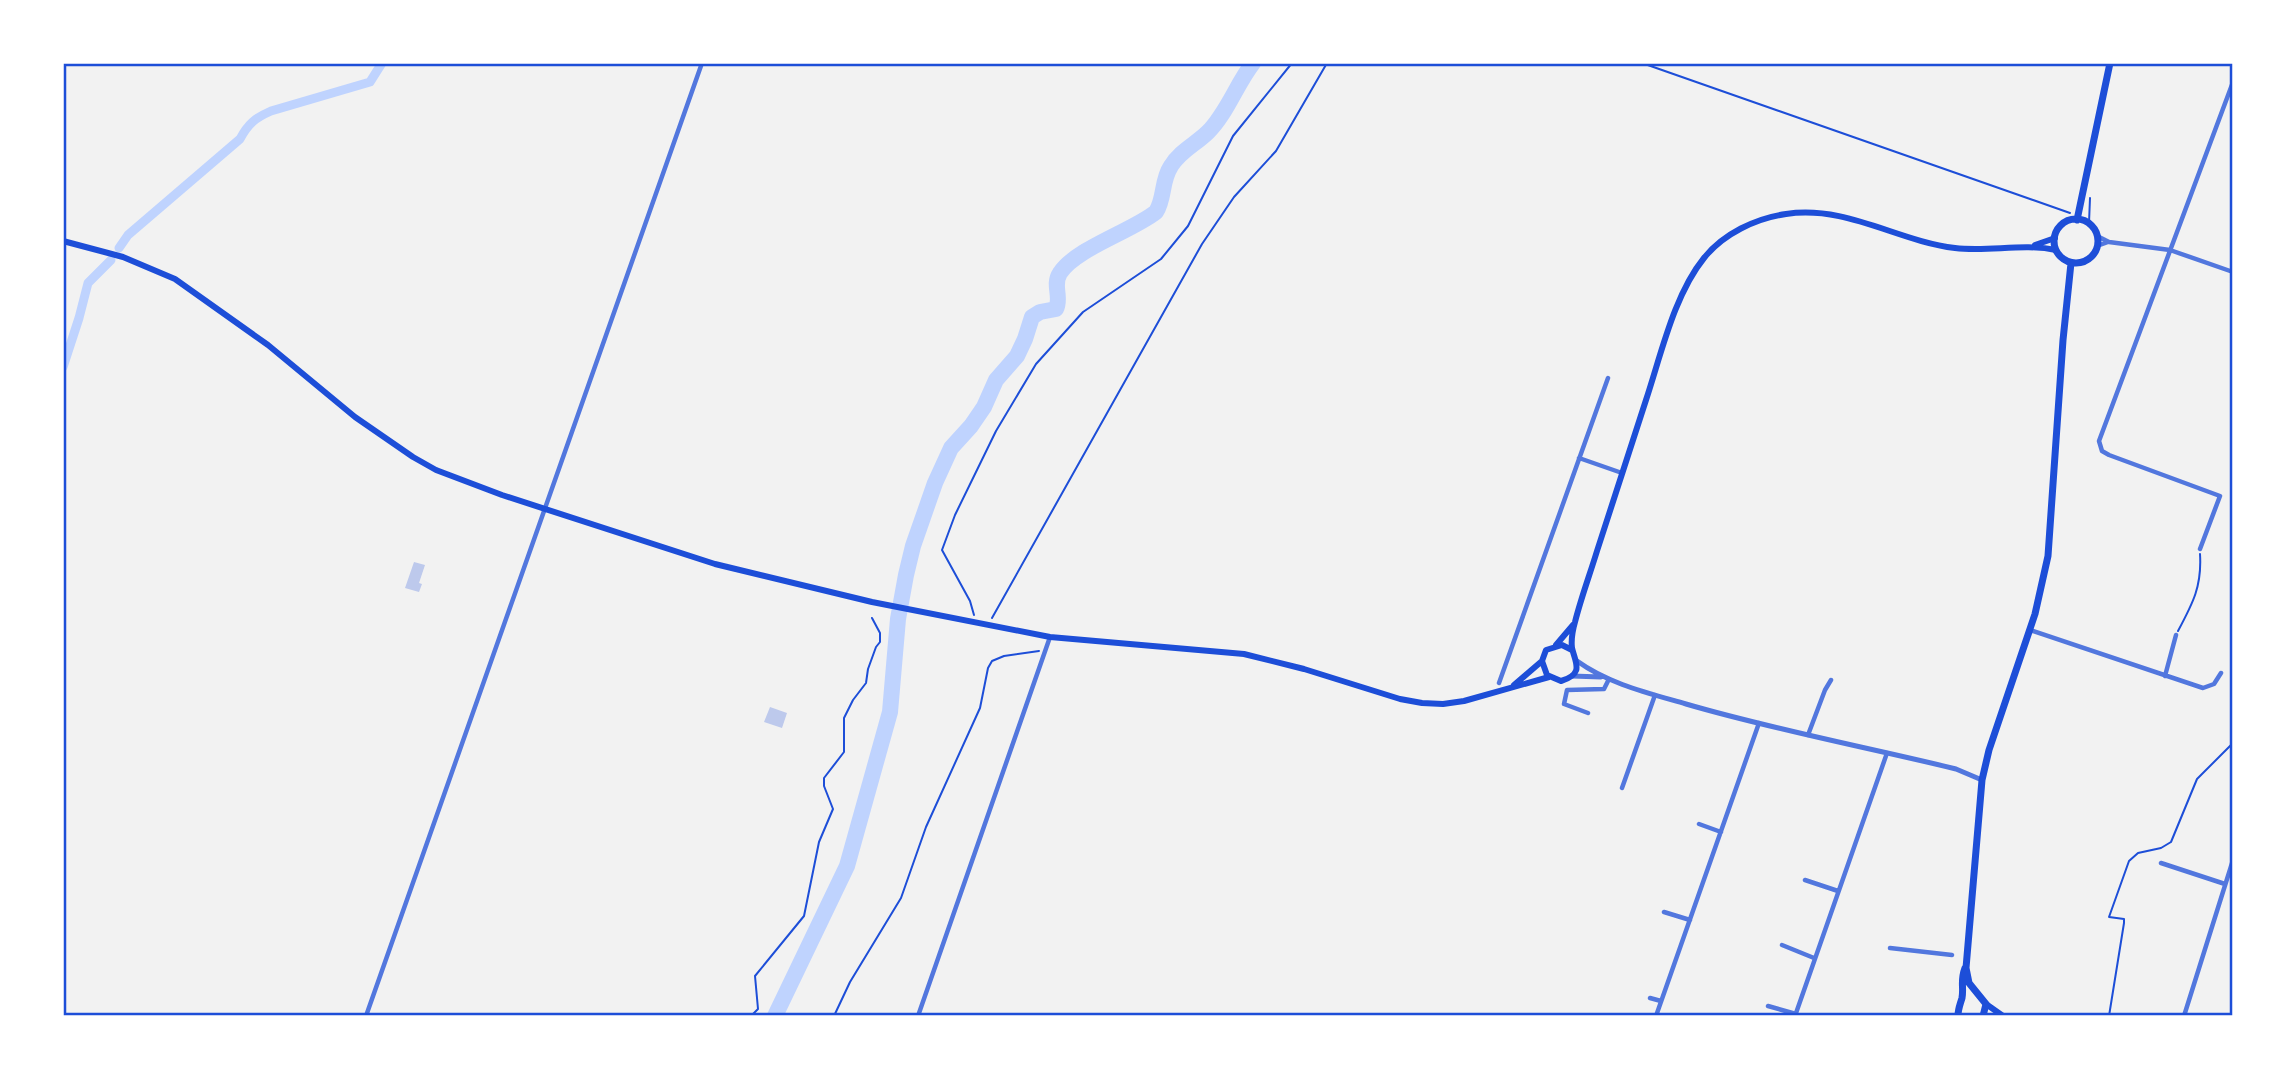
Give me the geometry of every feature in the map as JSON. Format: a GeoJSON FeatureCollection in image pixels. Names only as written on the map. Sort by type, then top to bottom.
{"type":"FeatureCollection","features":[{"type":"Feature","properties":{"kind":"main road"},"geometry":{"type":"LineString","coordinates":[[2078,216],[2110,63]]}},
{"type":"Feature","properties":{"kind":"main road"},"geometry":{"type":"LineString","coordinates":[[1572,650],[1574,623],[1680,298],[1704,257],[1740,229],[1785,214],[1820,213],[1848,216],[1947,247],[2030,247],[2056,250]]}},
{"type":"Feature","properties":{"kind":"main road"},"geometry":{"type":"LineString","coordinates":[[2054,237],[2060,256],[2071,263],[2085,261],[2095,252],[2096,236],[2091,225],[2078,216]]}},
{"type":"Feature","properties":{"kind":"main road"},"geometry":{"type":"LineString","coordinates":[[2030,247],[2054,237],[2063,224],[2078,216]]}},
{"type":"Feature","properties":{"kind":"main road"},"geometry":{"type":"LineString","coordinates":[[63,241],[123,257],[176,279],[226,313],[355,417],[413,457],[457,480],[718,565],[867,600],[1050,637],[1244,654],[1422,703],[1464,701],[1549,677]]}},
{"type":"Feature","properties":{"kind":"main road"},"geometry":{"type":"LineString","coordinates":[[2003,1016],[1977,994],[1969,983],[1966,968],[1982,780],[1989,750],[2042,587],[2048,556],[2071,263]]}},
{"type":"Feature","properties":{"kind":"main road"},"geometry":{"type":"LineString","coordinates":[[1556,645],[1567,646],[1577,660],[1577,666],[1571,676],[1561,681],[1549,677],[1543,669],[1542,661],[1546,650],[1556,645],[1574,623]]}},
{"type":"Feature","properties":{"kind":"main road"},"geometry":{"type":"LineString","coordinates":[[1510,689],[1542,661]]}},
{"type":"Feature","properties":{"kind":"main road"},"geometry":{"type":"LineString","coordinates":[[1962,998],[1961,978],[1966,968]]}},
{"type":"Feature","properties":{"kind":"main road"},"geometry":{"type":"LineString","coordinates":[[1959,1015],[1958,1005],[1962,998],[1977,994]]}},
{"type":"Feature","properties":{"kind":"main road"},"geometry":{"type":"LineString","coordinates":[[1983,1016],[1986,1004]]}},
{"type":"Feature","properties":{"kind":"street"},"geometry":{"type":"LineString","coordinates":[[366,1016],[702,63]]}},
{"type":"Feature","properties":{"kind":"street"},"geometry":{"type":"LineString","coordinates":[[2200,549],[2220,496],[2109,455],[2099,444],[2233,82]]}},
{"type":"Feature","properties":{"kind":"street"},"geometry":{"type":"LineString","coordinates":[[2096,236],[2109,242],[2170,250],[2233,272]]}},
{"type":"Feature","properties":{"kind":"street"},"geometry":{"type":"LineString","coordinates":[[2097,246],[2109,242]]}},
{"type":"Feature","properties":{"kind":"street"},"geometry":{"type":"LineString","coordinates":[[1499,683],[1608,378]]}},
{"type":"Feature","properties":{"kind":"street"},"geometry":{"type":"LineString","coordinates":[[1579,458],[1622,473]]}},
{"type":"Feature","properties":{"kind":"street"},"geometry":{"type":"LineString","coordinates":[[2029,630],[2207,688],[2214,684],[2221,673]]}},
{"type":"Feature","properties":{"kind":"street"},"geometry":{"type":"LineString","coordinates":[[2165,676],[2176,635]]}},
{"type":"Feature","properties":{"kind":"street"},"geometry":{"type":"LineString","coordinates":[[918,1016],[1050,637]]}},
{"type":"Feature","properties":{"kind":"street"},"geometry":{"type":"LineString","coordinates":[[1577,660],[1606,678],[1655,695],[1759,723],[1956,769],[1982,780]]}},
{"type":"Feature","properties":{"kind":"street"},"geometry":{"type":"LineString","coordinates":[[1571,676],[1606,678]]}},
{"type":"Feature","properties":{"kind":"street"},"geometry":{"type":"LineString","coordinates":[[1588,713],[1564,704],[1567,690],[1604,689],[1606,678]]}},
{"type":"Feature","properties":{"kind":"street"},"geometry":{"type":"LineString","coordinates":[[1808,735],[1831,680]]}},
{"type":"Feature","properties":{"kind":"street"},"geometry":{"type":"LineString","coordinates":[[1622,788],[1655,695]]}},
{"type":"Feature","properties":{"kind":"street"},"geometry":{"type":"LineString","coordinates":[[1656,1016],[1759,723]]}},
{"type":"Feature","properties":{"kind":"street"},"geometry":{"type":"LineString","coordinates":[[1768,1006],[1795,1015],[1887,753]]}},
{"type":"Feature","properties":{"kind":"street"},"geometry":{"type":"LineString","coordinates":[[1699,824],[1721,832]]}},
{"type":"Feature","properties":{"kind":"street"},"geometry":{"type":"LineString","coordinates":[[2184,1016],[2233,860]]}},
{"type":"Feature","properties":{"kind":"street"},"geometry":{"type":"LineString","coordinates":[[2161,863],[2225,884]]}},
{"type":"Feature","properties":{"kind":"street"},"geometry":{"type":"LineString","coordinates":[[1805,880],[1838,891]]}},
{"type":"Feature","properties":{"kind":"street"},"geometry":{"type":"LineString","coordinates":[[1664,912],[1690,920]]}},
{"type":"Feature","properties":{"kind":"street"},"geometry":{"type":"LineString","coordinates":[[1782,945],[1814,958]]}},
{"type":"Feature","properties":{"kind":"street"},"geometry":{"type":"LineString","coordinates":[[1890,948],[1952,955]]}},
{"type":"Feature","properties":{"kind":"street"},"geometry":{"type":"LineString","coordinates":[[1650,998],[1661,1001]]}},
{"type":"Feature","properties":{"kind":"path"},"geometry":{"type":"LineString","coordinates":[[975,623],[970,601],[942,550],[955,515],[996,431],[1036,364],[1083,312],[1161,259],[1188,226],[1233,136],[1292,63]]}},
{"type":"Feature","properties":{"kind":"path"},"geometry":{"type":"LineString","coordinates":[[990,626],[993,614],[1202,244],[1239,191],[1276,151],[1327,63]]}},
{"type":"Feature","properties":{"kind":"path"},"geometry":{"type":"LineString","coordinates":[[1642,63],[2078,216]]}},
{"type":"Feature","properties":{"kind":"path"},"geometry":{"type":"LineString","coordinates":[[2088,213],[2089,223],[2109,242]]}},
{"type":"Feature","properties":{"kind":"path"},"geometry":{"type":"LineString","coordinates":[[2176,635],[2194,603],[2202,576],[2200,549]]}},
{"type":"Feature","properties":{"kind":"path"},"geometry":{"type":"LineString","coordinates":[[751,1016],[758,1009],[755,976],[804,916],[819,842],[833,809],[824,786],[824,778],[844,752],[844,718],[866,683],[867,669],[880,642],[880,634],[872,618]]}},
{"type":"Feature","properties":{"kind":"path"},"geometry":{"type":"LineString","coordinates":[[834,1016],[846,988],[901,898],[926,827],[980,708],[988,668],[992,661],[1004,656],[1043,650]]}},
{"type":"Feature","properties":{"kind":"path"},"geometry":{"type":"LineString","coordinates":[[2109,1016],[2124,919],[2109,917],[2129,860],[2138,853],[2161,848],[2171,842],[2197,779],[2233,743]]}},
{"type":"Feature","properties":{"kind":"building"},"geometry":{"type":"Polygon","coordinates":[[[414,562],[425,565],[419,592],[405,588],[414,562]]]}},
{"type":"Feature","properties":{"kind":"building"},"geometry":{"type":"Polygon","coordinates":[[[770,707],[787,713],[782,728],[764,722],[770,707]]]}},
{"type":"Feature","properties":{"kind":"waterway"},"geometry":{"type":"LineString","coordinates":[[119,248],[128,235],[240,139],[256,119],[271,111],[370,82],[382,63]]}},
{"type":"Feature","properties":{"kind":"waterway"},"geometry":{"type":"LineString","coordinates":[[775,1016],[847,866],[890,712],[898,619],[913,546],[935,483],[951,448],[971,426],[984,407],[996,380],[1017,356],[1032,317],[1040,312],[1056,309],[1057,282],[1067,264],[1156,212],[1171,166],[1215,124],[1253,63]]}},
{"type":"Feature","properties":{"kind":"waterway"},"geometry":{"type":"LineString","coordinates":[[63,367],[88,283],[111,260]]}}]}
